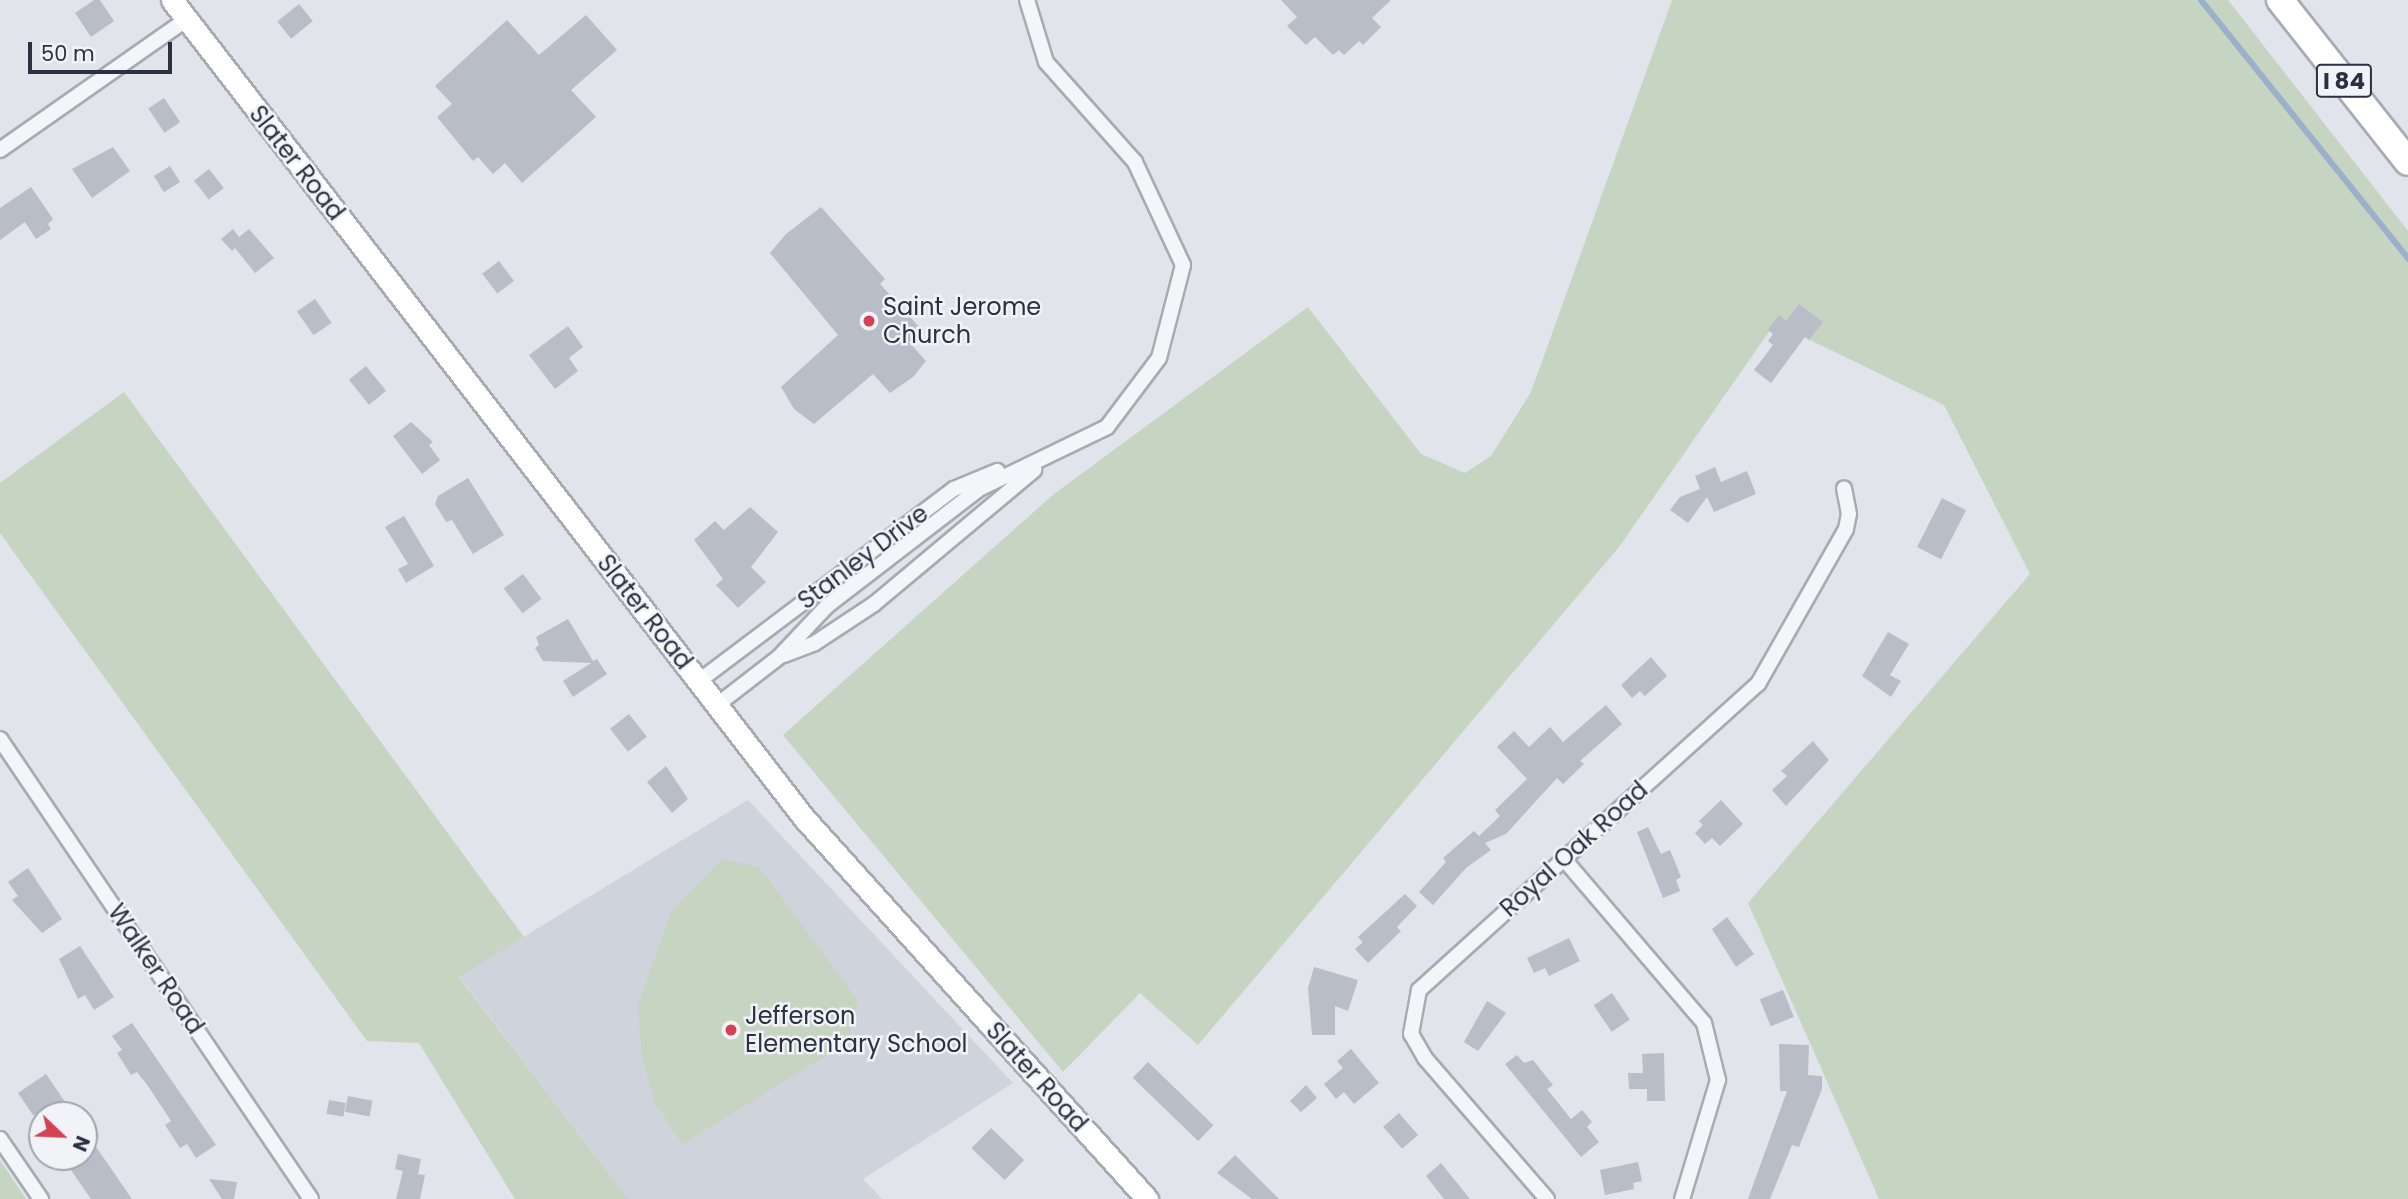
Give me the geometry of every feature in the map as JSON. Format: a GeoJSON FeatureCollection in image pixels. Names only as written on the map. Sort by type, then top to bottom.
{"type":"FeatureCollection","features":[{"type":"Feature","properties":{"kind":"highway","name":"I 84"},"geometry":{"type":"LineString","coordinates":[[2280,0],[2408,162]]}},
{"type":"Feature","properties":{"kind":"main road","name":"Slater Road"},"geometry":{"type":"LineString","coordinates":[[172,0],[804,818],[1147,1199]]}},
{"type":"Feature","properties":{"kind":"street","name":"Stanley Drive"},"geometry":{"type":"LineString","coordinates":[[717,705],[779,657],[827,606],[979,489],[1042,461],[1107,427],[1159,358],[1183,265],[1135,162],[1046,62],[1027,0]]}},
{"type":"Feature","properties":{"kind":"street"},"geometry":{"type":"LineString","coordinates":[[0,150],[186,20]]}},
{"type":"Feature","properties":{"kind":"street","name":"Stanley Drive"},"geometry":{"type":"LineString","coordinates":[[779,657],[815,643],[874,604],[1042,461]]}},
{"type":"Feature","properties":{"kind":"street","name":"Stanley Drive"},"geometry":{"type":"LineString","coordinates":[[699,681],[954,488],[999,470],[1042,461]]}},
{"type":"Feature","properties":{"kind":"street","name":"Royal Oak Road"},"geometry":{"type":"LineString","coordinates":[[1547,1199],[1424,1058],[1411,1034],[1419,990],[1758,684],[1846,529],[1849,513],[1843,488]]}},
{"type":"Feature","properties":{"kind":"street","name":"Walker Road"},"geometry":{"type":"LineString","coordinates":[[0,739],[311,1199]]}},
{"type":"Feature","properties":{"kind":"street"},"geometry":{"type":"LineString","coordinates":[[1563,858],[1704,1023],[1718,1080],[1682,1199]]}},
{"type":"Feature","properties":{"kind":"street"},"geometry":{"type":"LineString","coordinates":[[0,1139],[41,1199]]}},
{"type":"Feature","properties":{"kind":"shaded area","name":"Jefferson Elementary School"},"geometry":{"type":"Polygon","coordinates":[[[748,800],[1013,1083],[863,1179],[882,1199],[628,1199],[459,976],[748,800]]]}},
{"type":"Feature","properties":{"kind":"green space"},"geometry":{"type":"Polygon","coordinates":[[[1672,0],[2228,0],[2408,231],[2408,1199],[1879,1199],[1748,903],[2030,574],[1944,405],[1775,323],[1619,547],[1198,1045],[1140,993],[1063,1072],[783,735],[1054,494],[1308,307],[1421,454],[1465,473],[1491,456],[1531,392],[1672,0]]]}},
{"type":"Feature","properties":{"kind":"green space"},"geometry":{"type":"Polygon","coordinates":[[[124,392],[524,937],[459,977],[628,1199],[515,1199],[419,1043],[367,1041],[0,533],[0,483],[124,392]]]}},
{"type":"Feature","properties":{"kind":"green space"},"geometry":{"type":"Polygon","coordinates":[[[722,859],[759,867],[858,1001],[847,1043],[682,1144],[655,1103],[642,1058],[638,1005],[671,912],[722,859]]]}},
{"type":"Feature","properties":{"kind":"green space"},"geometry":{"type":"Polygon","coordinates":[[[0,1160],[26,1199],[0,1199],[0,1160]]]}},
{"type":"Feature","properties":{"kind":"building"},"geometry":{"type":"Polygon","coordinates":[[[94,0],[100,0],[114,21],[91,37],[75,13],[94,0]]]}},
{"type":"Feature","properties":{"kind":"building"},"geometry":{"type":"Polygon","coordinates":[[[1281,0],[1391,0],[1372,18],[1381,27],[1363,45],[1359,41],[1344,55],[1339,50],[1333,55],[1315,37],[1306,45],[1287,26],[1297,17],[1281,0]]]}},
{"type":"Feature","properties":{"kind":"building"},"geometry":{"type":"Polygon","coordinates":[[[299,4],[313,21],[291,39],[277,22],[299,4]]]}},
{"type":"Feature","properties":{"kind":"building"},"geometry":{"type":"Polygon","coordinates":[[[586,15],[617,50],[571,90],[596,117],[522,183],[505,163],[493,174],[478,157],[473,161],[437,117],[452,104],[435,86],[507,20],[539,55],[586,15]]]}},
{"type":"Feature","properties":{"kind":"building"},"geometry":{"type":"Polygon","coordinates":[[[164,98],[180,122],[164,133],[148,109],[164,98]]]}},
{"type":"Feature","properties":{"kind":"building"},"geometry":{"type":"Polygon","coordinates":[[[113,147],[130,171],[92,198],[72,169],[113,147]]]}},
{"type":"Feature","properties":{"kind":"building"},"geometry":{"type":"Polygon","coordinates":[[[170,166],[180,182],[164,192],[154,176],[170,166]]]}},
{"type":"Feature","properties":{"kind":"building"},"geometry":{"type":"Polygon","coordinates":[[[209,169],[224,188],[209,200],[194,181],[209,169]]]}},
{"type":"Feature","properties":{"kind":"building"},"geometry":{"type":"Polygon","coordinates":[[[31,187],[53,219],[48,224],[51,229],[36,239],[25,222],[0,240],[0,208],[31,187]]]}},
{"type":"Feature","properties":{"kind":"building","name":"Saint Jerome Church"},"geometry":{"type":"Polygon","coordinates":[[[821,207],[885,279],[880,284],[922,330],[909,342],[926,361],[913,377],[890,393],[873,374],[814,424],[794,409],[781,387],[838,335],[770,253],[786,234],[821,207]]]}},
{"type":"Feature","properties":{"kind":"building"},"geometry":{"type":"Polygon","coordinates":[[[233,229],[239,237],[249,229],[274,258],[255,273],[235,248],[232,251],[221,239],[233,229]]]}},
{"type":"Feature","properties":{"kind":"building"},"geometry":{"type":"Polygon","coordinates":[[[499,261],[514,281],[497,294],[482,274],[499,261]]]}},
{"type":"Feature","properties":{"kind":"building"},"geometry":{"type":"Polygon","coordinates":[[[315,299],[332,323],[314,335],[297,312],[315,299]]]}},
{"type":"Feature","properties":{"kind":"building"},"geometry":{"type":"Polygon","coordinates":[[[1799,304],[1823,322],[1809,340],[1805,337],[1771,383],[1754,370],[1773,345],[1768,341],[1773,334],[1768,330],[1779,315],[1786,321],[1799,304]]]}},
{"type":"Feature","properties":{"kind":"building"},"geometry":{"type":"Polygon","coordinates":[[[568,326],[583,347],[569,358],[578,371],[555,389],[529,355],[568,326]]]}},
{"type":"Feature","properties":{"kind":"building"},"geometry":{"type":"Polygon","coordinates":[[[366,366],[386,391],[369,405],[349,380],[366,366]]]}},
{"type":"Feature","properties":{"kind":"building"},"geometry":{"type":"Polygon","coordinates":[[[411,422],[433,442],[429,445],[440,460],[422,474],[393,436],[411,422]]]}},
{"type":"Feature","properties":{"kind":"building"},"geometry":{"type":"Polygon","coordinates":[[[1715,467],[1721,482],[1747,471],[1756,494],[1714,512],[1707,497],[1688,523],[1670,510],[1680,497],[1700,489],[1695,476],[1715,467]]]}},
{"type":"Feature","properties":{"kind":"building"},"geometry":{"type":"Polygon","coordinates":[[[468,478],[504,535],[473,554],[452,520],[446,522],[435,504],[438,496],[468,478]]]}},
{"type":"Feature","properties":{"kind":"building"},"geometry":{"type":"Polygon","coordinates":[[[1942,498],[1966,510],[1941,559],[1917,547],[1942,498]]]}},
{"type":"Feature","properties":{"kind":"building"},"geometry":{"type":"Polygon","coordinates":[[[750,507],[778,532],[751,567],[766,582],[738,608],[716,585],[723,579],[694,540],[715,521],[724,530],[750,507]]]}},
{"type":"Feature","properties":{"kind":"building"},"geometry":{"type":"Polygon","coordinates":[[[404,516],[434,566],[406,583],[398,569],[408,564],[385,527],[404,516]]]}},
{"type":"Feature","properties":{"kind":"building"},"geometry":{"type":"Polygon","coordinates":[[[523,574],[542,599],[522,613],[504,588],[523,574]]]}},
{"type":"Feature","properties":{"kind":"building"},"geometry":{"type":"Polygon","coordinates":[[[568,619],[593,661],[597,659],[607,674],[573,697],[563,681],[591,663],[543,661],[535,648],[539,645],[536,637],[568,619]]]}},
{"type":"Feature","properties":{"kind":"building"},"geometry":{"type":"Polygon","coordinates":[[[1888,632],[1909,644],[1890,675],[1901,681],[1891,697],[1862,676],[1888,632]]]}},
{"type":"Feature","properties":{"kind":"building"},"geometry":{"type":"Polygon","coordinates":[[[1651,657],[1667,676],[1645,696],[1640,691],[1632,698],[1621,685],[1651,657]]]}},
{"type":"Feature","properties":{"kind":"building"},"geometry":{"type":"Polygon","coordinates":[[[1606,705],[1622,724],[1580,761],[1584,764],[1563,784],[1557,778],[1506,834],[1485,843],[1491,850],[1466,868],[1433,905],[1419,892],[1446,862],[1443,858],[1474,831],[1479,836],[1500,816],[1495,810],[1527,779],[1497,747],[1514,731],[1529,747],[1550,727],[1563,742],[1606,705]]]}},
{"type":"Feature","properties":{"kind":"building"},"geometry":{"type":"Polygon","coordinates":[[[629,714],[647,737],[628,752],[610,729],[629,714]]]}},
{"type":"Feature","properties":{"kind":"building"},"geometry":{"type":"Polygon","coordinates":[[[1813,741],[1829,760],[1786,806],[1772,790],[1787,776],[1781,771],[1813,741]]]}},
{"type":"Feature","properties":{"kind":"building"},"geometry":{"type":"Polygon","coordinates":[[[666,766],[688,799],[672,813],[647,782],[666,766]]]}},
{"type":"Feature","properties":{"kind":"building"},"geometry":{"type":"Polygon","coordinates":[[[1721,800],[1743,824],[1720,846],[1712,838],[1705,844],[1695,833],[1703,825],[1699,821],[1721,800]]]}},
{"type":"Feature","properties":{"kind":"building"},"geometry":{"type":"Polygon","coordinates":[[[1648,827],[1661,854],[1670,850],[1681,877],[1676,880],[1680,891],[1663,898],[1637,832],[1648,827]]]}},
{"type":"Feature","properties":{"kind":"building"},"geometry":{"type":"Polygon","coordinates":[[[28,868],[62,919],[42,933],[12,900],[18,896],[8,882],[28,868]]]}},
{"type":"Feature","properties":{"kind":"building"},"geometry":{"type":"Polygon","coordinates":[[[1405,894],[1417,906],[1397,927],[1401,931],[1368,963],[1355,949],[1363,942],[1358,937],[1405,894]]]}},
{"type":"Feature","properties":{"kind":"building"},"geometry":{"type":"Polygon","coordinates":[[[1727,917],[1754,954],[1736,967],[1712,929],[1727,917]]]}},
{"type":"Feature","properties":{"kind":"building"},"geometry":{"type":"Polygon","coordinates":[[[1569,938],[1580,961],[1549,976],[1545,968],[1534,973],[1527,958],[1569,938]]]}},
{"type":"Feature","properties":{"kind":"building"},"geometry":{"type":"Polygon","coordinates":[[[80,946],[114,997],[94,1010],[85,995],[78,999],[59,959],[80,946]]]}},
{"type":"Feature","properties":{"kind":"building"},"geometry":{"type":"Polygon","coordinates":[[[1314,967],[1358,980],[1348,1011],[1335,1006],[1335,1035],[1312,1035],[1308,988],[1314,967]]]}},
{"type":"Feature","properties":{"kind":"building"},"geometry":{"type":"Polygon","coordinates":[[[1783,990],[1794,1017],[1771,1026],[1760,999],[1783,990]]]}},
{"type":"Feature","properties":{"kind":"building"},"geometry":{"type":"Polygon","coordinates":[[[1612,993],[1630,1020],[1612,1032],[1594,1005],[1612,993]]]}},
{"type":"Feature","properties":{"kind":"building"},"geometry":{"type":"Polygon","coordinates":[[[1487,1001],[1506,1013],[1478,1051],[1464,1042],[1487,1001]]]}},
{"type":"Feature","properties":{"kind":"building"},"geometry":{"type":"Polygon","coordinates":[[[132,1023],[216,1145],[196,1158],[187,1144],[180,1148],[165,1125],[171,1121],[148,1086],[137,1072],[131,1075],[117,1053],[122,1050],[112,1036],[132,1023]]]}},
{"type":"Feature","properties":{"kind":"building"},"geometry":{"type":"Polygon","coordinates":[[[1779,1044],[1809,1045],[1808,1075],[1822,1076],[1822,1089],[1799,1147],[1792,1145],[1770,1199],[1748,1199],[1787,1091],[1780,1091],[1779,1044]]]}},
{"type":"Feature","properties":{"kind":"building"},"geometry":{"type":"Polygon","coordinates":[[[1351,1049],[1379,1083],[1354,1104],[1344,1092],[1336,1099],[1324,1084],[1343,1068],[1337,1061],[1351,1049]]]}},
{"type":"Feature","properties":{"kind":"building"},"geometry":{"type":"Polygon","coordinates":[[[1664,1053],[1665,1101],[1647,1101],[1647,1089],[1629,1089],[1628,1073],[1643,1073],[1642,1054],[1664,1053]]]}},
{"type":"Feature","properties":{"kind":"building"},"geometry":{"type":"Polygon","coordinates":[[[1517,1055],[1524,1063],[1533,1060],[1553,1085],[1547,1089],[1571,1119],[1582,1110],[1592,1122],[1587,1127],[1599,1142],[1581,1157],[1505,1064],[1517,1055]]]}},
{"type":"Feature","properties":{"kind":"building"},"geometry":{"type":"Polygon","coordinates":[[[1148,1062],[1213,1125],[1198,1141],[1133,1078],[1148,1062]]]}},
{"type":"Feature","properties":{"kind":"building"},"geometry":{"type":"Polygon","coordinates":[[[46,1074],[64,1101],[28,1101],[28,1108],[18,1093],[46,1074]]]}},
{"type":"Feature","properties":{"kind":"building"},"geometry":{"type":"Polygon","coordinates":[[[1306,1085],[1317,1098],[1301,1112],[1290,1101],[1306,1085]]]}},
{"type":"Feature","properties":{"kind":"building"},"geometry":{"type":"Polygon","coordinates":[[[348,1096],[373,1101],[369,1116],[345,1112],[348,1096]]]}},
{"type":"Feature","properties":{"kind":"building"},"geometry":{"type":"Polygon","coordinates":[[[329,1100],[346,1103],[343,1117],[327,1114],[329,1100]]]}},
{"type":"Feature","properties":{"kind":"building"},"geometry":{"type":"Polygon","coordinates":[[[1399,1113],[1418,1135],[1402,1149],[1383,1127],[1399,1113]]]}},
{"type":"Feature","properties":{"kind":"building"},"geometry":{"type":"Polygon","coordinates":[[[991,1128],[1024,1160],[1005,1180],[972,1148],[991,1128]]]}},
{"type":"Feature","properties":{"kind":"building"},"geometry":{"type":"Polygon","coordinates":[[[98,1150],[132,1199],[91,1199],[72,1171],[98,1171],[98,1150]]]}},
{"type":"Feature","properties":{"kind":"building"},"geometry":{"type":"Polygon","coordinates":[[[398,1154],[421,1159],[418,1174],[425,1175],[420,1199],[396,1199],[403,1171],[395,1169],[398,1154]]]}},
{"type":"Feature","properties":{"kind":"building"},"geometry":{"type":"Polygon","coordinates":[[[1235,1155],[1279,1199],[1252,1199],[1217,1173],[1235,1155]]]}},
{"type":"Feature","properties":{"kind":"building"},"geometry":{"type":"Polygon","coordinates":[[[1638,1162],[1642,1181],[1633,1183],[1634,1189],[1605,1195],[1600,1170],[1638,1162]]]}},
{"type":"Feature","properties":{"kind":"building"},"geometry":{"type":"Polygon","coordinates":[[[1441,1163],[1470,1199],[1444,1199],[1426,1176],[1441,1163]]]}},
{"type":"Feature","properties":{"kind":"building"},"geometry":{"type":"Polygon","coordinates":[[[209,1179],[237,1182],[234,1199],[222,1199],[209,1179]]]}},
{"type":"Feature","properties":{"kind":"waterway"},"geometry":{"type":"LineString","coordinates":[[2201,0],[2408,258]]}},
{"type":"Feature","properties":{"kind":"place","name":"Saint Jerome Church"},"geometry":{"type":"Point","coordinates":[869,321]}},
{"type":"Feature","properties":{"kind":"place","name":"Jefferson Elementary School"},"geometry":{"type":"Point","coordinates":[731,1030]}}]}
